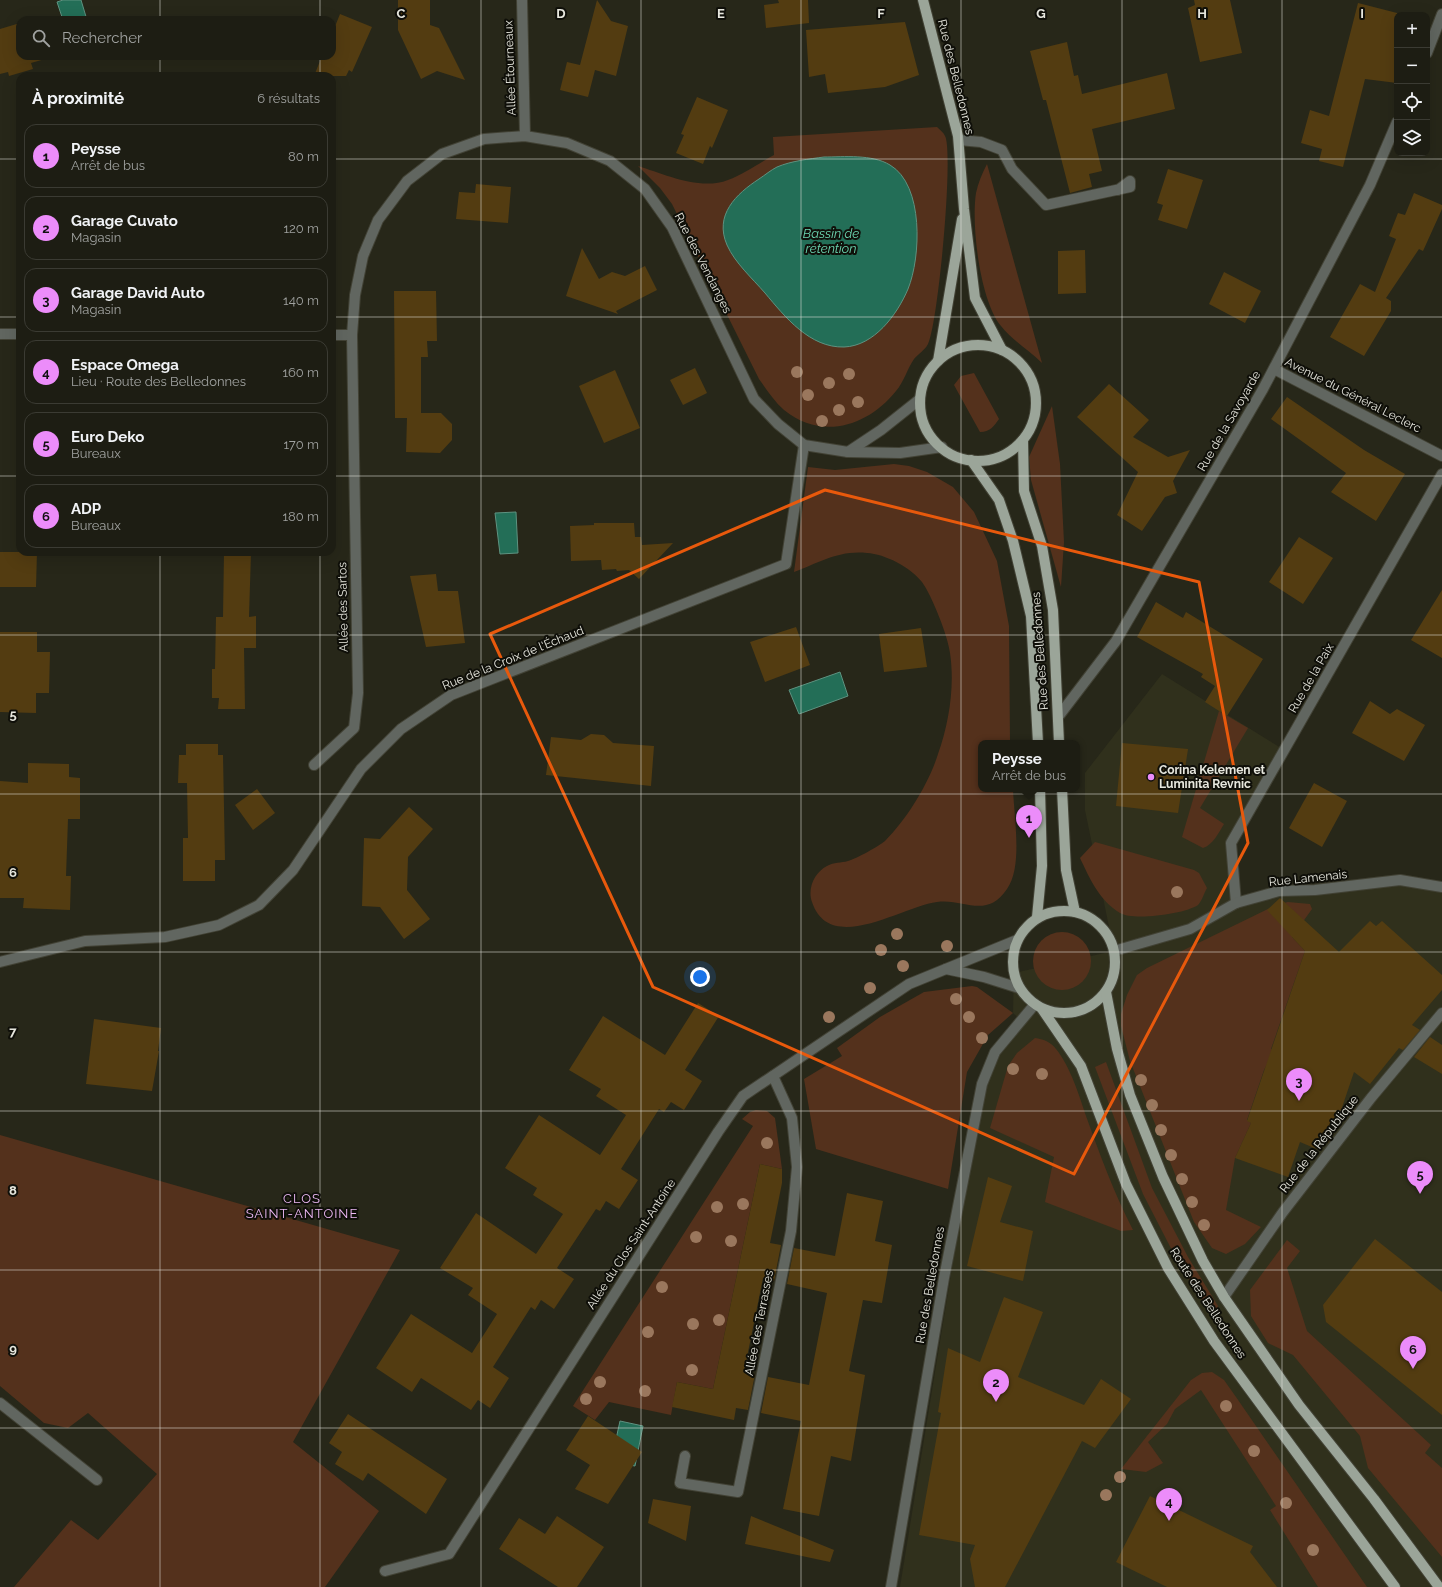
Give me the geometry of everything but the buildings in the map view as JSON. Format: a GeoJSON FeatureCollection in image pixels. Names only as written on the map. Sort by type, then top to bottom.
{"type":"FeatureCollection","features":[{"type":"Feature","properties":{"kind":"main road","name":"Rue des Belledonnes"},"geometry":{"type":"LineString","coordinates":[[923,0],[959,140],[964,209],[975,298],[1002,350]]}},
{"type":"Feature","properties":{"kind":"main road","name":"Rue des Belledonnes"},"geometry":{"type":"LineString","coordinates":[[938,361],[964,209]]}},
{"type":"Feature","properties":{"kind":"main road"},"geometry":{"type":"LineString","coordinates":[[968,345],[986,345],[1002,350],[1017,360],[1028,373],[1034,390],[1035,413],[1032,425],[1023,440],[1013,449],[1001,456],[988,460],[971,460],[956,456],[942,447],[930,434],[922,417],[920,399],[923,384],[929,372],[938,361],[952,351],[968,345]]}},
{"type":"Feature","properties":{"kind":"main road","name":"Rue des Belledonnes"},"geometry":{"type":"LineString","coordinates":[[1023,440],[1024,491],[1042,546],[1053,610],[1059,740]]}},
{"type":"Feature","properties":{"kind":"main road","name":"Rue des Belledonnes"},"geometry":{"type":"LineString","coordinates":[[971,460],[999,500],[1013,541],[1029,608],[1038,740]]}},
{"type":"Feature","properties":{"kind":"main road"},"geometry":{"type":"LineString","coordinates":[[1037,917],[1042,866],[1040,792]]}},
{"type":"Feature","properties":{"kind":"main road"},"geometry":{"type":"LineString","coordinates":[[1062,792],[1066,870],[1075,912]]}},
{"type":"Feature","properties":{"kind":"main road"},"geometry":{"type":"LineString","coordinates":[[1058,911],[1075,912],[1089,917],[1100,926],[1109,937],[1114,951],[1115,966],[1112,979],[1106,992],[1093,1004],[1077,1011],[1060,1013],[1039,1006],[1019,988],[1014,972],[1013,956],[1017,940],[1025,927],[1037,917],[1058,911]]}},
{"type":"Feature","properties":{"kind":"main road","name":"Route des Belledonnes"},"geometry":{"type":"LineString","coordinates":[[1106,992],[1117,1050],[1130,1095],[1145,1136],[1182,1221],[1224,1297],[1299,1405],[1374,1499],[1439,1587]]}},
{"type":"Feature","properties":{"kind":"main road","name":"Route des Belledonnes"},"geometry":{"type":"LineString","coordinates":[[1039,1006],[1081,1066],[1126,1184],[1168,1268],[1214,1341],[1395,1587]]}},
{"type":"Feature","properties":{"kind":"street","name":"Allée Étourneaux"},"geometry":{"type":"LineString","coordinates":[[522,0],[525,136]]}},
{"type":"Feature","properties":{"kind":"street"},"geometry":{"type":"LineString","coordinates":[[1429,48],[1442,14]]}},
{"type":"Feature","properties":{"kind":"street","name":"Rue de la Savoyarde"},"geometry":{"type":"LineString","coordinates":[[1058,717],[1116,641],[1274,368],[1370,185],[1394,129]]}},
{"type":"Feature","properties":{"kind":"street","name":"Rue des Vendanges"},"geometry":{"type":"LineString","coordinates":[[352,335],[355,295],[363,256],[378,220],[407,181],[442,154],[484,139],[525,136],[567,143],[610,161],[645,189],[672,227],[754,399],[778,424],[804,445],[848,452],[900,453],[942,447]]}},
{"type":"Feature","properties":{"kind":"street"},"geometry":{"type":"LineString","coordinates":[[959,140],[980,142],[1002,150],[1012,169],[1046,205],[1118,190]]}},
{"type":"Feature","properties":{"kind":"street"},"geometry":{"type":"LineString","coordinates":[[0,334],[16,334]]}},
{"type":"Feature","properties":{"kind":"street"},"geometry":{"type":"LineString","coordinates":[[336,335],[352,335]]}},
{"type":"Feature","properties":{"kind":"street","name":"Allée des Sartos"},"geometry":{"type":"LineString","coordinates":[[314,765],[354,728],[358,693],[352,335]]}},
{"type":"Feature","properties":{"kind":"street","name":"Avenue du Général Leclerc"},"geometry":{"type":"LineString","coordinates":[[1274,368],[1442,456]]}},
{"type":"Feature","properties":{"kind":"street"},"geometry":{"type":"LineString","coordinates":[[848,452],[881,430],[920,399]]}},
{"type":"Feature","properties":{"kind":"street","name":"Rue de la Croix de l'Échaud"},"geometry":{"type":"LineString","coordinates":[[0,962],[85,941],[165,936],[211,927],[219,925],[259,905],[293,870],[361,769],[401,729],[451,695],[786,564],[804,445]]}},
{"type":"Feature","properties":{"kind":"street","name":"Rue de la Paix"},"geometry":{"type":"LineString","coordinates":[[1236,903],[1231,843],[1442,474]]}},
{"type":"Feature","properties":{"kind":"street","name":"Rue Lamenais"},"geometry":{"type":"LineString","coordinates":[[1114,951],[1190,929],[1236,903],[1280,891],[1315,890],[1400,880],[1442,887]]}},
{"type":"Feature","properties":{"kind":"street","name":"Allée du Clos Saint-Antoine"},"geometry":{"type":"LineString","coordinates":[[385,1571],[449,1554],[718,1132],[743,1096],[910,984],[1017,940]]}},
{"type":"Feature","properties":{"kind":"street"},"geometry":{"type":"LineString","coordinates":[[946,969],[984,977],[1019,988]]}},
{"type":"Feature","properties":{"kind":"street","name":"Rue des Belledonnes"},"geometry":{"type":"LineString","coordinates":[[891,1587],[944,1278],[982,1084],[995,1052],[1039,1006]]}},
{"type":"Feature","properties":{"kind":"street","name":"Rue de la République"},"geometry":{"type":"LineString","coordinates":[[1224,1297],[1288,1206],[1371,1098],[1442,1013]]}},
{"type":"Feature","properties":{"kind":"street","name":"Allée des Terrasses"},"geometry":{"type":"LineString","coordinates":[[685,1456],[680,1483],[738,1492],[791,1231],[797,1167],[792,1118],[773,1076]]}},
{"type":"Feature","properties":{"kind":"street"},"geometry":{"type":"LineString","coordinates":[[0,1403],[97,1480]]}},
{"type":"Feature","properties":{"kind":"highlighted area"},"geometry":{"type":"Polygon","coordinates":[[[825,490],[1199,582],[1248,843],[1074,1174],[653,987],[490,634],[825,490]]]}},
{"type":"Feature","properties":{"kind":"shaded area"},"geometry":{"type":"Polygon","coordinates":[[[937,127],[945,136],[948,173],[944,239],[940,274],[932,330],[928,344],[914,359],[896,391],[885,403],[872,413],[858,421],[829,427],[814,425],[799,420],[780,407],[759,379],[672,204],[660,188],[638,166],[694,183],[717,183],[740,175],[774,155],[773,137],[937,127]]]}},
{"type":"Feature","properties":{"kind":"shaded area"},"geometry":{"type":"Polygon","coordinates":[[[987,164],[1042,363],[1010,336],[1001,326],[988,299],[983,281],[976,243],[975,207],[976,193],[987,164]]]}},
{"type":"Feature","properties":{"kind":"shaded area"},"geometry":{"type":"Polygon","coordinates":[[[974,373],[999,419],[991,428],[983,432],[980,432],[954,385],[961,376],[974,373]]]}},
{"type":"Feature","properties":{"kind":"shaded area"},"geometry":{"type":"Polygon","coordinates":[[[1052,406],[1060,464],[1064,542],[1061,587],[1031,480],[1029,457],[1052,406]]]}},
{"type":"Feature","properties":{"kind":"shaded area"},"geometry":{"type":"Polygon","coordinates":[[[894,464],[909,466],[927,472],[953,487],[974,512],[997,561],[1009,626],[1010,740],[978,740],[978,792],[1013,792],[1016,855],[1012,880],[1007,889],[991,904],[974,906],[937,902],[923,905],[868,924],[850,927],[834,925],[821,918],[812,902],[811,886],[819,872],[832,864],[852,860],[885,841],[901,822],[916,800],[929,777],[942,742],[948,717],[952,678],[949,646],[935,606],[922,582],[904,566],[874,554],[847,553],[829,558],[794,572],[808,467],[835,470],[894,464]]]}},
{"type":"Feature","properties":{"kind":"shaded area"},"geometry":{"type":"Polygon","coordinates":[[[1162,674],[1284,750],[1231,843],[1236,903],[1279,891],[1400,880],[1442,887],[1442,1587],[900,1587],[982,1084],[995,1052],[1022,1021],[1013,1013],[1014,973],[1114,951],[1085,810],[1085,773],[1162,674]]]}},
{"type":"Feature","properties":{"kind":"shaded area"},"geometry":{"type":"Polygon","coordinates":[[[1219,711],[1248,728],[1200,808],[1224,824],[1213,841],[1203,848],[1182,837],[1219,711]]]}},
{"type":"Feature","properties":{"kind":"shaded area"},"geometry":{"type":"Polygon","coordinates":[[[1095,842],[1194,870],[1199,873],[1207,888],[1201,901],[1198,905],[1171,914],[1136,916],[1120,913],[1106,902],[1096,888],[1080,858],[1095,842]]]}},
{"type":"Feature","properties":{"kind":"shaded area"},"geometry":{"type":"Polygon","coordinates":[[[1288,902],[1310,904],[1312,909],[1292,937],[1305,951],[1271,1049],[1274,1051],[1264,1070],[1247,1120],[1251,1123],[1235,1158],[1226,1210],[1261,1227],[1245,1244],[1226,1254],[1212,1248],[1194,1222],[1130,1061],[1121,1026],[1121,1014],[1127,995],[1137,975],[1147,968],[1276,905],[1288,902]]]}},
{"type":"Feature","properties":{"kind":"shaded area"},"geometry":{"type":"Polygon","coordinates":[[[1062,932],[1073,934],[1086,945],[1089,950],[1091,961],[1089,972],[1078,985],[1073,988],[1062,990],[1051,988],[1038,977],[1035,972],[1033,961],[1035,950],[1046,937],[1051,934],[1062,932]]]}},
{"type":"Feature","properties":{"kind":"shaded area"},"geometry":{"type":"Polygon","coordinates":[[[972,986],[977,987],[1013,1013],[988,1035],[967,1072],[948,1189],[816,1149],[804,1079],[842,1056],[837,1048],[880,1017],[924,992],[972,986]]]}},
{"type":"Feature","properties":{"kind":"shaded area"},"geometry":{"type":"Polygon","coordinates":[[[1035,1038],[1052,1044],[1066,1064],[1108,1174],[1133,1230],[1121,1231],[1045,1202],[1054,1157],[990,1128],[1008,1066],[1017,1053],[1035,1038]]]}},
{"type":"Feature","properties":{"kind":"shaded area"},"geometry":{"type":"Polygon","coordinates":[[[1106,1062],[1152,1188],[1188,1257],[1218,1306],[1213,1318],[1179,1264],[1143,1194],[1095,1067],[1106,1062]]]}},
{"type":"Feature","properties":{"kind":"shaded area"},"geometry":{"type":"Polygon","coordinates":[[[756,1110],[767,1111],[775,1118],[782,1169],[760,1164],[713,1389],[677,1382],[671,1415],[609,1402],[595,1420],[573,1406],[753,1126],[742,1119],[750,1112],[756,1110]]]}},
{"type":"Feature","properties":{"kind":"shaded area"},"geometry":{"type":"Polygon","coordinates":[[[0,1135],[400,1250],[293,1442],[379,1511],[325,1587],[14,1587],[71,1520],[98,1540],[157,1474],[88,1413],[68,1428],[44,1423],[0,1386],[0,1135]]]}},
{"type":"Feature","properties":{"kind":"shaded area"},"geometry":{"type":"Polygon","coordinates":[[[1287,1240],[1300,1251],[1287,1268],[1307,1331],[1431,1445],[1425,1453],[1442,1468],[1442,1557],[1368,1468],[1360,1436],[1293,1355],[1268,1343],[1251,1316],[1250,1290],[1287,1240]]]}},
{"type":"Feature","properties":{"kind":"shaded area"},"geometry":{"type":"Polygon","coordinates":[[[1212,1372],[1224,1380],[1367,1587],[1318,1587],[1270,1510],[1276,1506],[1201,1390],[1175,1409],[1167,1424],[1148,1442],[1163,1463],[1146,1472],[1121,1469],[1191,1380],[1202,1373],[1212,1372]]]}},
{"type":"Feature","properties":{"kind":"water"},"geometry":{"type":"Polygon","coordinates":[[[63,0],[81,0],[86,16],[62,16],[57,2],[63,0]]]}},
{"type":"Feature","properties":{"kind":"water","name":"Bassin de rétention"},"geometry":{"type":"Polygon","coordinates":[[[824,157],[875,159],[890,165],[901,175],[909,188],[917,222],[917,241],[912,275],[908,289],[898,309],[891,319],[875,335],[855,345],[844,347],[832,346],[809,337],[790,321],[739,264],[730,252],[724,234],[723,224],[725,215],[742,191],[777,167],[800,160],[824,157]]]}},
{"type":"Feature","properties":{"kind":"water"},"geometry":{"type":"Polygon","coordinates":[[[516,512],[518,553],[500,554],[495,513],[516,512]]]}},
{"type":"Feature","properties":{"kind":"water"},"geometry":{"type":"Polygon","coordinates":[[[840,672],[848,696],[799,714],[789,690],[840,672]]]}},
{"type":"Feature","properties":{"kind":"water"},"geometry":{"type":"Polygon","coordinates":[[[620,1421],[643,1426],[635,1466],[611,1462],[620,1421]]]}},
{"type":"Feature","properties":{"kind":"place","name":"Corina Kelemen et Luminita Revnic"},"geometry":{"type":"Point","coordinates":[1151,777]}},
{"type":"Feature","properties":{"kind":"place","name":"Peysse"},"geometry":{"type":"Point","coordinates":[1029,838]}},
{"type":"Feature","properties":{"kind":"place","name":"Garage David Auto"},"geometry":{"type":"Point","coordinates":[1299,1101]}},
{"type":"Feature","properties":{"kind":"place","name":"Euro Deko"},"geometry":{"type":"Point","coordinates":[1420,1194]}},
{"type":"Feature","properties":{"kind":"place","name":"ADP"},"geometry":{"type":"Point","coordinates":[1413,1369]}},
{"type":"Feature","properties":{"kind":"place","name":"Garage Cuvato"},"geometry":{"type":"Point","coordinates":[996,1402]}},
{"type":"Feature","properties":{"kind":"place","name":"Espace Omega"},"geometry":{"type":"Point","coordinates":[1169,1521]}},
{"type":"Feature","properties":{"kind":"district","name":"CLOS SAINT-ANTOINE"},"geometry":{"type":"Point","coordinates":[302,1206]}}]}
